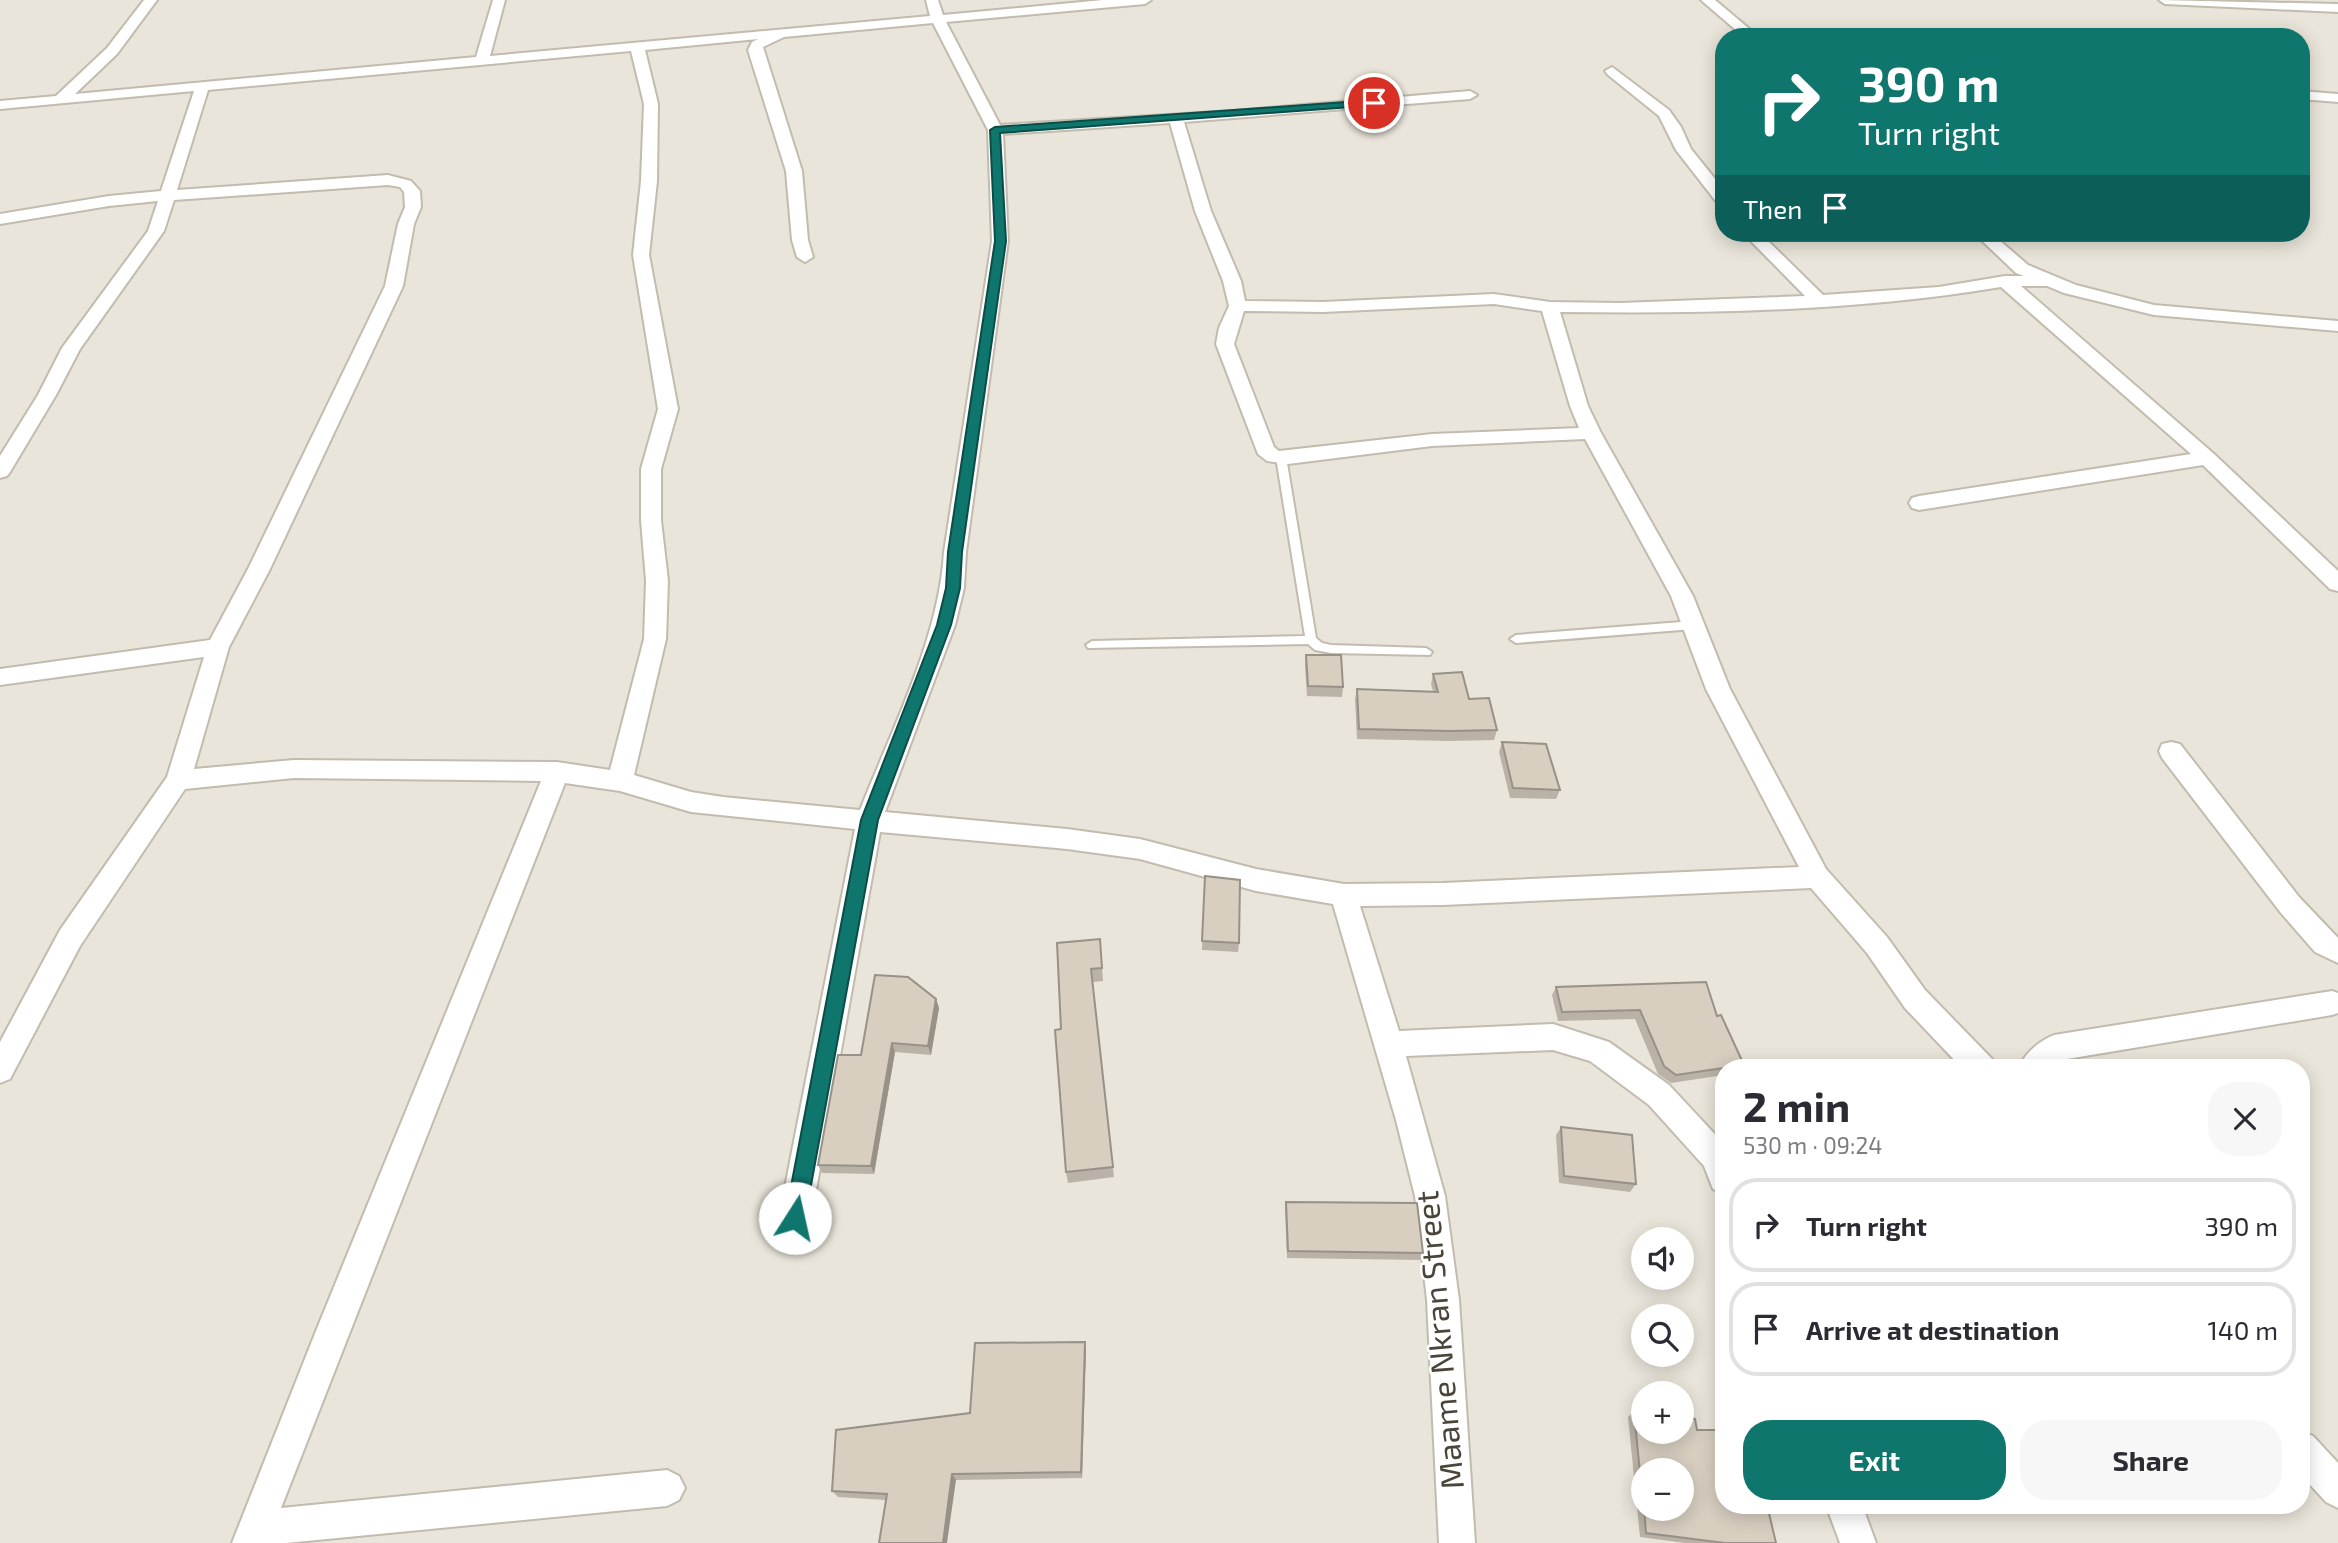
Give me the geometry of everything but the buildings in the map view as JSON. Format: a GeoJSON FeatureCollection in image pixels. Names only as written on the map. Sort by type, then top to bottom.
{"type":"FeatureCollection","features":[{"type":"Feature","properties":{"kind":"street"},"geometry":{"type":"LineString","coordinates":[[61,99],[112,51],[151,0]]}},
{"type":"Feature","properties":{"kind":"street"},"geometry":{"type":"LineString","coordinates":[[482,60],[499,0]]}},
{"type":"Feature","properties":{"kind":"street"},"geometry":{"type":"LineString","coordinates":[[795,1218],[869,820],[944,625],[953,588],[955,552],[1000,241],[995,130],[937,18],[932,0]]}},
{"type":"Feature","properties":{"kind":"street"},"geometry":{"type":"LineString","coordinates":[[0,105],[1145,0]]}},
{"type":"Feature","properties":{"kind":"street"},"geometry":{"type":"LineString","coordinates":[[1707,0],[1741,28]]}},
{"type":"Feature","properties":{"kind":"street"},"geometry":{"type":"LineString","coordinates":[[2165,0],[2331,5]]}},
{"type":"Feature","properties":{"kind":"street"},"geometry":{"type":"LineString","coordinates":[[782,35],[766,40],[757,45],[755,50],[794,171],[800,240],[805,257]]}},
{"type":"Feature","properties":{"kind":"street"},"geometry":{"type":"LineString","coordinates":[[620,781],[655,639],[657,581],[651,520],[651,469],[668,409],[641,255],[649,181],[651,104],[636,46]]}},
{"type":"Feature","properties":{"kind":"street"},"geometry":{"type":"LineString","coordinates":[[1612,71],[1664,113],[1674,127],[1684,150],[1715,190]]}},
{"type":"Feature","properties":{"kind":"street"},"geometry":{"type":"LineString","coordinates":[[0,472],[47,395],[71,348],[156,231],[202,88]]}},
{"type":"Feature","properties":{"kind":"street"},"geometry":{"type":"LineString","coordinates":[[995,130],[1176,119],[1470,95]]}},
{"type":"Feature","properties":{"kind":"street"},"geometry":{"type":"LineString","coordinates":[[2310,97],[2335,101]]}},
{"type":"Feature","properties":{"kind":"street"},"geometry":{"type":"LineString","coordinates":[[1176,119],[1203,211],[1232,281],[1238,306],[1228,328],[1225,344],[1265,450],[1274,457],[1459,438],[1591,433]]}},
{"type":"Feature","properties":{"kind":"street"},"geometry":{"type":"LineString","coordinates":[[0,219],[109,201],[388,180],[405,184],[412,191],[413,207],[406,224],[394,286],[259,569],[218,647],[178,780],[69,939],[0,1070]]}},
{"type":"Feature","properties":{"kind":"street"},"geometry":{"type":"LineString","coordinates":[[1760,242],[1819,301]]}},
{"type":"Feature","properties":{"kind":"street"},"geometry":{"type":"LineString","coordinates":[[1992,242],[2022,269],[2045,281],[2154,310],[2329,326],[2338,342]]}},
{"type":"Feature","properties":{"kind":"street"},"geometry":{"type":"LineString","coordinates":[[1238,306],[1323,307],[1494,299],[1550,307],[1620,308],[1819,301],[1939,292],[2005,281],[2045,281]]}},
{"type":"Feature","properties":{"kind":"street"},"geometry":{"type":"LineString","coordinates":[[2005,281],[2207,458],[2338,584]]}},
{"type":"Feature","properties":{"kind":"street"},"geometry":{"type":"LineString","coordinates":[[1550,307],[1579,406],[1591,433],[1682,596],[1718,689],[1816,877],[1877,945],[1915,999],[1973,1059]]}},
{"type":"Feature","properties":{"kind":"street"},"geometry":{"type":"LineString","coordinates":[[1919,503],[2207,458]]}},
{"type":"Feature","properties":{"kind":"street"},"geometry":{"type":"LineString","coordinates":[[0,677],[218,647]]}},
{"type":"Feature","properties":{"kind":"street"},"geometry":{"type":"LineString","coordinates":[[2171,751],[2290,905],[2325,944],[2338,951]]}},
{"type":"Feature","properties":{"kind":"street"},"geometry":{"type":"LineString","coordinates":[[178,780],[294,769],[557,772],[620,781],[691,802],[1067,839],[1140,849],[1256,880],[1344,895],[1443,894],[1816,877]]}},
{"type":"Feature","properties":{"kind":"street"},"geometry":{"type":"LineString","coordinates":[[557,772],[253,1535],[667,1488]]}},
{"type":"Feature","properties":{"kind":"street","name":"Maame Nkran Street"},"geometry":{"type":"LineString","coordinates":[[1344,895],[1430,1196],[1443,1300],[1457,1543]]}},
{"type":"Feature","properties":{"kind":"street"},"geometry":{"type":"LineString","coordinates":[[2042,1059],[2054,1048],[2332,1003]]}},
{"type":"Feature","properties":{"kind":"street"},"geometry":{"type":"LineString","coordinates":[[1388,1044],[1553,1037],[1599,1051],[1659,1095],[1715,1156]]}},
{"type":"Feature","properties":{"kind":"street"},"geometry":{"type":"LineString","coordinates":[[2310,1458],[2338,1490]]}},
{"type":"Feature","properties":{"kind":"street"},"geometry":{"type":"LineString","coordinates":[[1847,1514],[1858,1543]]}},
{"type":"Feature","properties":{"kind":"lane"},"geometry":{"type":"LineString","coordinates":[[1281,457],[1311,640],[1319,648],[1426,652]]}},
{"type":"Feature","properties":{"kind":"lane"},"geometry":{"type":"LineString","coordinates":[[1516,639],[1693,625]]}},
{"type":"Feature","properties":{"kind":"lane"},"geometry":{"type":"LineString","coordinates":[[1091,645],[1311,640]]}},
{"type":"Feature","properties":{"kind":"shaded area"},"geometry":{"type":"Polygon","coordinates":[[[0,0],[2338,0],[2338,1543],[0,1543],[0,0]]]}},
{"type":"Feature","properties":{"kind":"route"},"geometry":{"type":"LineString","coordinates":[[795,1218],[869,820],[944,625],[953,588],[955,552],[1000,241],[995,130],[1138,122],[1374,103]]}}]}
